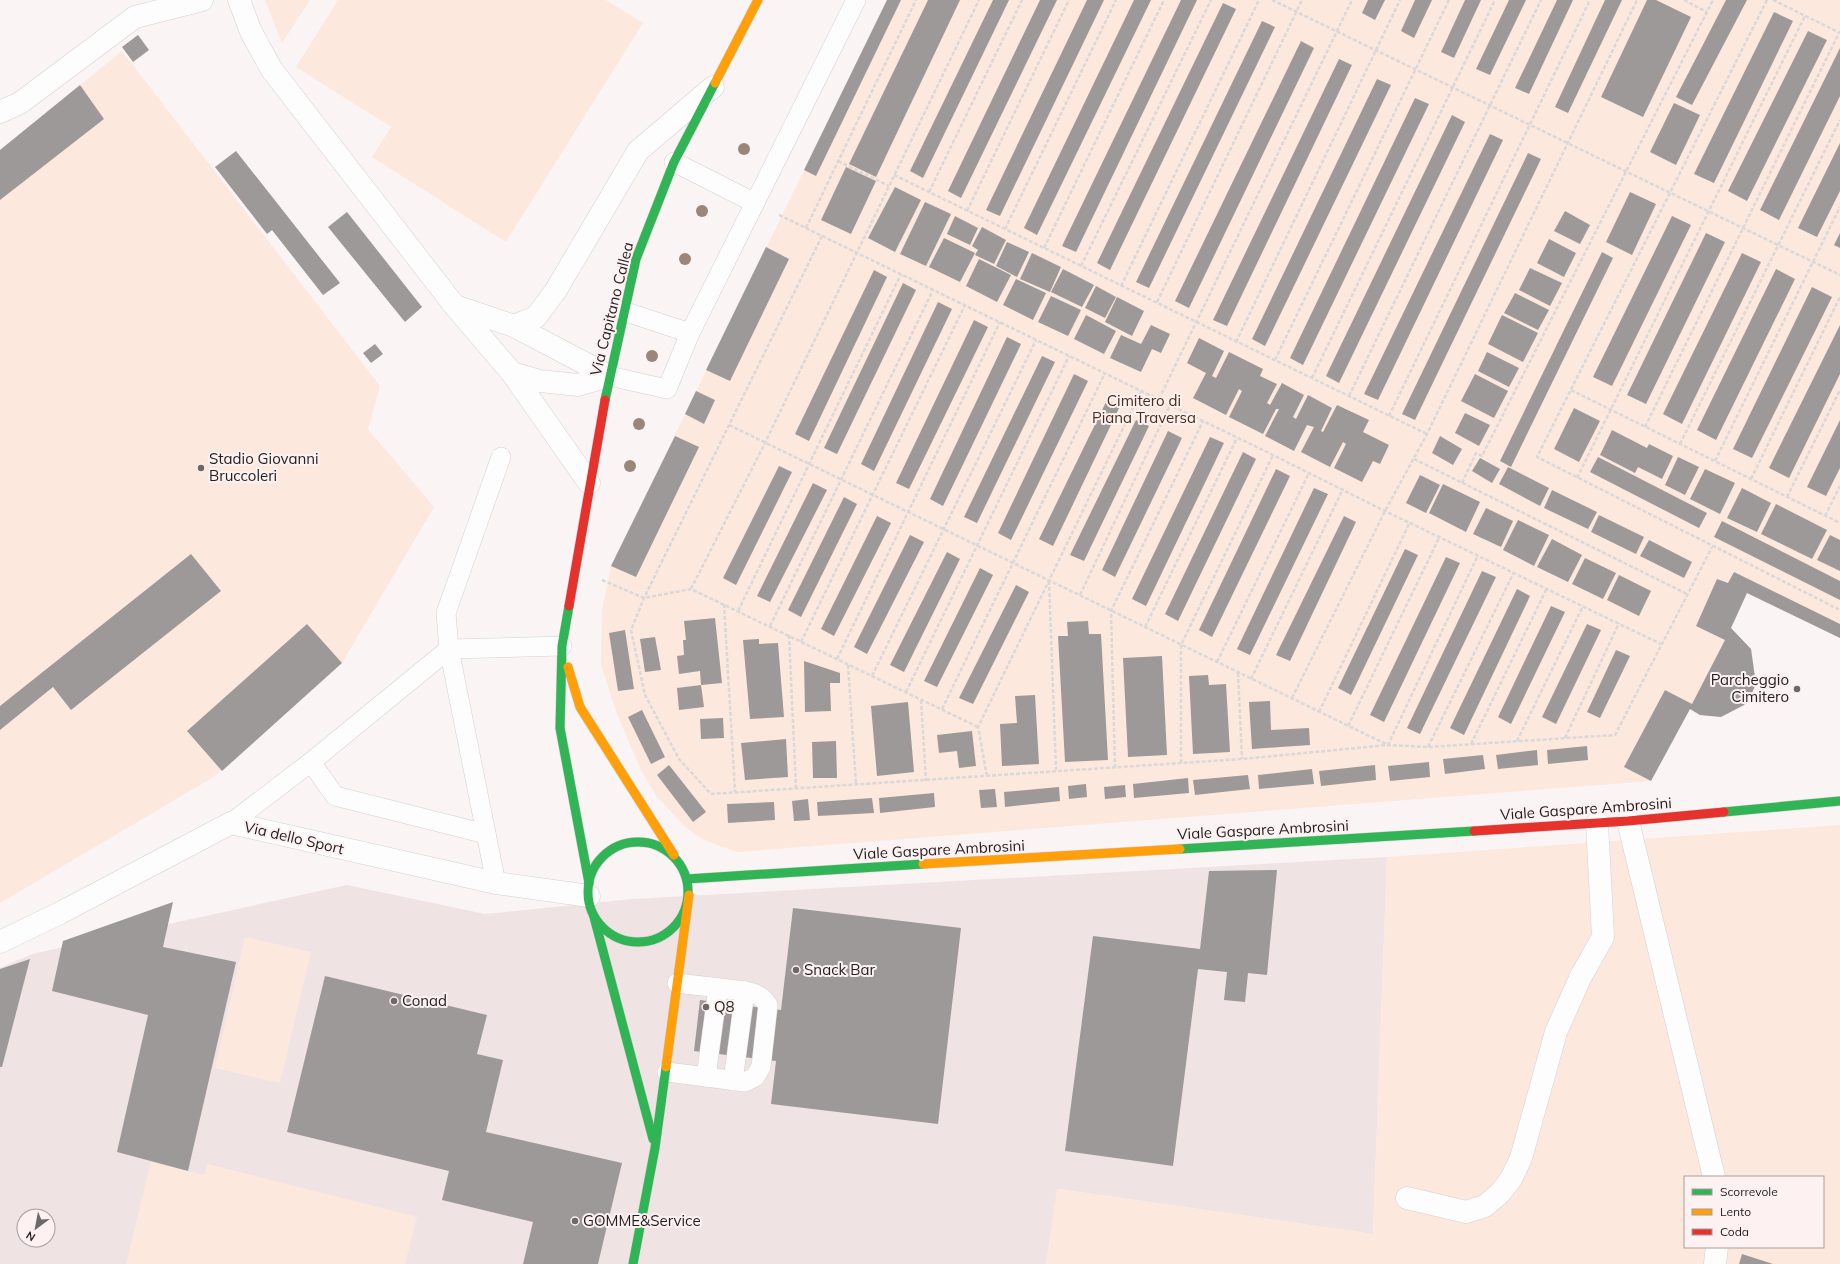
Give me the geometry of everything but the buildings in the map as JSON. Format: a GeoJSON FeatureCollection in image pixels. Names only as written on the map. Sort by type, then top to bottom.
{"type":"FeatureCollection","features":[{"type":"Feature","properties":{"kind":"main road","name":"Via Capitano Callea"},"geometry":{"type":"LineString","coordinates":[[589,894],[560,728],[562,646],[589,483],[609,376],[636,260],[674,162],[758,0]]}},
{"type":"Feature","properties":{"kind":"main road"},"geometry":{"type":"LineString","coordinates":[[562,646],[580,707],[680,865],[687,879],[689,895],[655,1148],[633,1264]]}},
{"type":"Feature","properties":{"kind":"main road","name":"Viale Gaspare Ambrosini"},"geometry":{"type":"LineString","coordinates":[[687,879],[1628,822],[1840,801]]}},
{"type":"Feature","properties":{"kind":"main road"},"geometry":{"type":"LineString","coordinates":[[655,1148],[589,894],[594,869],[602,857],[614,848],[628,843],[643,842],[657,846],[670,853],[680,865]]}},
{"type":"Feature","properties":{"kind":"main road"},"geometry":{"type":"LineString","coordinates":[[589,894],[596,918],[606,930],[619,938],[635,942],[651,940],[665,934],[677,924],[685,910],[689,895]]}},
{"type":"Feature","properties":{"kind":"street"},"geometry":{"type":"LineString","coordinates":[[0,112],[20,103],[135,17],[202,0]]}},
{"type":"Feature","properties":{"kind":"street"},"geometry":{"type":"LineString","coordinates":[[239,0],[250,32],[272,70],[454,305],[512,373],[589,483]]}},
{"type":"Feature","properties":{"kind":"street"},"geometry":{"type":"LineString","coordinates":[[514,326],[536,317],[556,290],[638,151],[713,87]]}},
{"type":"Feature","properties":{"kind":"street"},"geometry":{"type":"LineString","coordinates":[[454,305],[514,326],[609,376]]}},
{"type":"Feature","properties":{"kind":"street"},"geometry":{"type":"LineString","coordinates":[[512,373],[540,381],[578,385],[609,376]]}},
{"type":"Feature","properties":{"kind":"street"},"geometry":{"type":"LineString","coordinates":[[1628,822],[1714,1176]]}},
{"type":"Feature","properties":{"kind":"street","name":"Via dello Sport"},"geometry":{"type":"LineString","coordinates":[[0,942],[60,913],[231,823],[496,884],[589,894]]}},
{"type":"Feature","properties":{"kind":"street"},"geometry":{"type":"LineString","coordinates":[[1407,1198],[1466,1212],[1485,1206],[1500,1193],[1511,1179],[1521,1158],[1556,1032],[1581,976],[1603,937],[1597,823]]}},
{"type":"Feature","properties":{"kind":"street"},"geometry":{"type":"LineString","coordinates":[[1715,1264],[1718,1248]]}},
{"type":"Feature","properties":{"kind":"lane"},"geometry":{"type":"LineString","coordinates":[[609,376],[667,389],[690,333],[856,0]]}},
{"type":"Feature","properties":{"kind":"lane"},"geometry":{"type":"LineString","coordinates":[[674,162],[755,203]]}},
{"type":"Feature","properties":{"kind":"lane"},"geometry":{"type":"LineString","coordinates":[[623,311],[690,333]]}},
{"type":"Feature","properties":{"kind":"lane"},"geometry":{"type":"LineString","coordinates":[[496,884],[449,649],[446,613],[501,458]]}},
{"type":"Feature","properties":{"kind":"lane"},"geometry":{"type":"LineString","coordinates":[[231,823],[311,762],[449,649],[562,646]]}},
{"type":"Feature","properties":{"kind":"lane"},"geometry":{"type":"LineString","coordinates":[[311,762],[335,796],[486,834]]}},
{"type":"Feature","properties":{"kind":"lane"},"geometry":{"type":"LineString","coordinates":[[666,1072],[745,1082],[755,1077],[761,1067],[768,1005],[763,998],[755,992],[677,983]]}},
{"type":"Feature","properties":{"kind":"lane"},"geometry":{"type":"LineString","coordinates":[[706,1077],[718,988]]}},
{"type":"Feature","properties":{"kind":"lane"},"geometry":{"type":"LineString","coordinates":[[733,1081],[745,991]]}},
{"type":"Feature","properties":{"kind":"path"},"geometry":{"type":"LineString","coordinates":[[806,228],[916,0]]}},
{"type":"Feature","properties":{"kind":"path"},"geometry":{"type":"LineString","coordinates":[[691,589],[765,443],[980,0]]}},
{"type":"Feature","properties":{"kind":"path"},"geometry":{"type":"LineString","coordinates":[[929,192],[1022,0]]}},
{"type":"Feature","properties":{"kind":"path"},"geometry":{"type":"LineString","coordinates":[[967,211],[1069,0]]}},
{"type":"Feature","properties":{"kind":"path"},"geometry":{"type":"LineString","coordinates":[[1005,229],[1116,0]]}},
{"type":"Feature","properties":{"kind":"path"},"geometry":{"type":"LineString","coordinates":[[1044,248],[1164,0]]}},
{"type":"Feature","properties":{"kind":"path"},"geometry":{"type":"LineString","coordinates":[[1082,266],[1211,0]]}},
{"type":"Feature","properties":{"kind":"path"},"geometry":{"type":"LineString","coordinates":[[1121,286],[1259,0]]}},
{"type":"Feature","properties":{"kind":"path"},"geometry":{"type":"LineString","coordinates":[[1272,0],[1840,275]]}},
{"type":"Feature","properties":{"kind":"path"},"geometry":{"type":"LineString","coordinates":[[1156,302],[1302,0]]}},
{"type":"Feature","properties":{"kind":"path"},"geometry":{"type":"LineString","coordinates":[[1159,400],[1352,0]]}},
{"type":"Feature","properties":{"kind":"path"},"geometry":{"type":"LineString","coordinates":[[1236,342],[1400,0]]}},
{"type":"Feature","properties":{"kind":"path"},"geometry":{"type":"LineString","coordinates":[[1275,360],[1449,0]]}},
{"type":"Feature","properties":{"kind":"path"},"geometry":{"type":"LineString","coordinates":[[1312,378],[1495,0]]}},
{"type":"Feature","properties":{"kind":"path"},"geometry":{"type":"LineString","coordinates":[[1349,396],[1540,0]]}},
{"type":"Feature","properties":{"kind":"path"},"geometry":{"type":"LineString","coordinates":[[1389,416],[1590,0]]}},
{"type":"Feature","properties":{"kind":"path"},"geometry":{"type":"LineString","coordinates":[[1292,698],[1385,511],[1427,434],[1637,0]]}},
{"type":"Feature","properties":{"kind":"path"},"geometry":{"type":"LineString","coordinates":[[1684,0],[1707,12]]}},
{"type":"Feature","properties":{"kind":"path"},"geometry":{"type":"LineString","coordinates":[[1462,482],[1476,453],[1482,456],[1713,0]]}},
{"type":"Feature","properties":{"kind":"path"},"geometry":{"type":"LineString","coordinates":[[1767,0],[1537,457],[1712,547],[1840,610]]}},
{"type":"Feature","properties":{"kind":"path"},"geometry":{"type":"LineString","coordinates":[[1645,427],[1840,33],[1772,0]]}},
{"type":"Feature","properties":{"kind":"path"},"geometry":{"type":"LineString","coordinates":[[1577,478],[1805,16]]}},
{"type":"Feature","properties":{"kind":"path"},"geometry":{"type":"LineString","coordinates":[[1680,444],[1840,120]]}},
{"type":"Feature","properties":{"kind":"path"},"geometry":{"type":"LineString","coordinates":[[838,161],[889,186]]}},
{"type":"Feature","properties":{"kind":"path"},"geometry":{"type":"LineString","coordinates":[[894,175],[1427,434]]}},
{"type":"Feature","properties":{"kind":"path"},"geometry":{"type":"LineString","coordinates":[[755,203],[1343,489],[1385,511],[1440,536],[1661,644]]}},
{"type":"Feature","properties":{"kind":"path"},"geometry":{"type":"LineString","coordinates":[[1715,461],[1840,207]]}},
{"type":"Feature","properties":{"kind":"path"},"geometry":{"type":"LineString","coordinates":[[822,236],[644,598],[631,630],[645,695],[679,759],[710,794],[926,781],[1056,770],[1115,768],[1242,759],[1388,745],[1428,747],[1615,734],[1712,547]]}},
{"type":"Feature","properties":{"kind":"path"},"geometry":{"type":"LineString","coordinates":[[738,611],[901,274]]}},
{"type":"Feature","properties":{"kind":"path"},"geometry":{"type":"LineString","coordinates":[[770,626],[933,290]]}},
{"type":"Feature","properties":{"kind":"path"},"geometry":{"type":"LineString","coordinates":[[1751,479],[1840,297]]}},
{"type":"Feature","properties":{"kind":"path"},"geometry":{"type":"LineString","coordinates":[[801,642],[965,305]]}},
{"type":"Feature","properties":{"kind":"path"},"geometry":{"type":"LineString","coordinates":[[837,659],[1000,322]]}},
{"type":"Feature","properties":{"kind":"path"},"geometry":{"type":"LineString","coordinates":[[872,676],[1036,340]]}},
{"type":"Feature","properties":{"kind":"path"},"geometry":{"type":"LineString","coordinates":[[906,692],[1069,356]]}},
{"type":"Feature","properties":{"kind":"path"},"geometry":{"type":"LineString","coordinates":[[942,709],[1105,373]]}},
{"type":"Feature","properties":{"kind":"path"},"geometry":{"type":"LineString","coordinates":[[1571,390],[1840,523]]}},
{"type":"Feature","properties":{"kind":"path"},"geometry":{"type":"LineString","coordinates":[[1787,497],[1840,390]]}},
{"type":"Feature","properties":{"kind":"path"},"geometry":{"type":"LineString","coordinates":[[988,776],[978,727],[1141,391]]}},
{"type":"Feature","properties":{"kind":"path"},"geometry":{"type":"LineString","coordinates":[[1080,595],[1170,405]]}},
{"type":"Feature","properties":{"kind":"path"},"geometry":{"type":"LineString","coordinates":[[1115,768],[1112,611],[1203,421]]}},
{"type":"Feature","properties":{"kind":"path"},"geometry":{"type":"LineString","coordinates":[[729,425],[1388,745]]}},
{"type":"Feature","properties":{"kind":"path"},"geometry":{"type":"LineString","coordinates":[[1145,627],[1237,438]]}},
{"type":"Feature","properties":{"kind":"path"},"geometry":{"type":"LineString","coordinates":[[1181,763],[1180,645],[1273,455]]}},
{"type":"Feature","properties":{"kind":"path"},"geometry":{"type":"LineString","coordinates":[[1414,459],[1687,594]]}},
{"type":"Feature","properties":{"kind":"path"},"geometry":{"type":"LineString","coordinates":[[1217,662],[1309,473]]}},
{"type":"Feature","properties":{"kind":"path"},"geometry":{"type":"LineString","coordinates":[[1825,516],[1840,486]]}},
{"type":"Feature","properties":{"kind":"path"},"geometry":{"type":"LineString","coordinates":[[1251,679],[1343,489]]}},
{"type":"Feature","properties":{"kind":"path"},"geometry":{"type":"LineString","coordinates":[[1319,712],[1410,522]]}},
{"type":"Feature","properties":{"kind":"path"},"geometry":{"type":"LineString","coordinates":[[1348,726],[1440,536]]}},
{"type":"Feature","properties":{"kind":"path"},"geometry":{"type":"LineString","coordinates":[[1388,745],[1478,555]]}},
{"type":"Feature","properties":{"kind":"path"},"geometry":{"type":"LineString","coordinates":[[575,568],[644,598],[691,589],[978,727]]}},
{"type":"Feature","properties":{"kind":"path"},"geometry":{"type":"LineString","coordinates":[[1428,747],[1514,572]]}},
{"type":"Feature","properties":{"kind":"path"},"geometry":{"type":"LineString","coordinates":[[1049,581],[1056,770]]}},
{"type":"Feature","properties":{"kind":"path"},"geometry":{"type":"LineString","coordinates":[[1471,744],[1547,588]]}},
{"type":"Feature","properties":{"kind":"path"},"geometry":{"type":"LineString","coordinates":[[724,604],[734,792]]}},
{"type":"Feature","properties":{"kind":"path"},"geometry":{"type":"LineString","coordinates":[[1517,741],[1583,606]]}},
{"type":"Feature","properties":{"kind":"path"},"geometry":{"type":"LineString","coordinates":[[1565,738],[1619,623]]}},
{"type":"Feature","properties":{"kind":"path"},"geometry":{"type":"LineString","coordinates":[[788,635],[796,788]]}},
{"type":"Feature","properties":{"kind":"path"},"geometry":{"type":"LineString","coordinates":[[848,664],[856,785]]}},
{"type":"Feature","properties":{"kind":"path"},"geometry":{"type":"LineString","coordinates":[[1238,673],[1242,759]]}},
{"type":"Feature","properties":{"kind":"path"},"geometry":{"type":"LineString","coordinates":[[921,700],[926,781]]}},
{"type":"Feature","properties":{"kind":"shaded area"},"geometry":{"type":"Polygon","coordinates":[[[1387,857],[1373,1234],[1058,1189],[1046,1264],[0,1264],[0,968],[32,954],[347,885],[485,914],[632,899],[1387,857]]]}},
{"type":"Feature","properties":{"kind":"green space"},"geometry":{"type":"Polygon","coordinates":[[[265,0],[310,0],[282,43],[265,0]]]}},
{"type":"Feature","properties":{"kind":"green space"},"geometry":{"type":"Polygon","coordinates":[[[338,0],[606,0],[643,23],[506,242],[372,157],[391,127],[296,67],[338,0]]]}},
{"type":"Feature","properties":{"kind":"green space","name":"Cimitero di Piana Traversa"},"geometry":{"type":"Polygon","coordinates":[[[887,0],[1840,0],[1840,638],[1747,593],[1731,628],[1751,649],[1756,684],[1751,695],[1744,705],[1721,717],[1700,715],[1690,709],[1651,781],[737,852],[704,840],[686,828],[657,797],[641,770],[617,714],[601,665],[602,611],[611,566],[887,0]]]}},
{"type":"Feature","properties":{"kind":"green space","name":"Stadio Giovanni Bruccoleri"},"geometry":{"type":"Polygon","coordinates":[[[122,51],[380,386],[368,429],[434,507],[342,663],[212,778],[0,903],[0,150],[122,51]]]}},
{"type":"Feature","properties":{"kind":"green space"},"geometry":{"type":"Polygon","coordinates":[[[1840,825],[1840,1264],[1046,1264],[1057,1189],[1373,1234],[1387,857],[1840,825]]]}},
{"type":"Feature","properties":{"kind":"green space"},"geometry":{"type":"Polygon","coordinates":[[[245,937],[311,952],[280,1083],[215,1068],[245,937]]]}},
{"type":"Feature","properties":{"kind":"green space"},"geometry":{"type":"Polygon","coordinates":[[[151,1162],[204,1175],[207,1164],[417,1217],[405,1264],[126,1264],[151,1162]]]}},
{"type":"Feature","properties":{"kind":"traffic: fast"},"geometry":{"type":"LineString","coordinates":[[605,400],[636,259],[674,162],[715,83]]}},
{"type":"Feature","properties":{"kind":"traffic: fast"},"geometry":{"type":"LineString","coordinates":[[569,606],[562,646],[560,728],[589,883]]}},
{"type":"Feature","properties":{"kind":"traffic: fast"},"geometry":{"type":"LineString","coordinates":[[1724,812],[1840,801]]}},
{"type":"Feature","properties":{"kind":"traffic: fast"},"geometry":{"type":"LineString","coordinates":[[1180,849],[1474,831]]}},
{"type":"Feature","properties":{"kind":"traffic: fast"},"geometry":{"type":"LineString","coordinates":[[638,842],[657,846],[673,857],[684,873],[688,892],[684,911],[673,927],[657,938],[638,942],[619,938],[603,927],[592,911],[588,892],[592,873],[603,857],[619,846],[638,842]]}},
{"type":"Feature","properties":{"kind":"traffic: fast"},"geometry":{"type":"LineString","coordinates":[[687,879],[923,864]]}},
{"type":"Feature","properties":{"kind":"traffic: fast"},"geometry":{"type":"LineString","coordinates":[[594,917],[653,1139]]}},
{"type":"Feature","properties":{"kind":"traffic: fast"},"geometry":{"type":"LineString","coordinates":[[633,1264],[655,1148],[666,1067]]}},
{"type":"Feature","properties":{"kind":"traffic: slow"},"geometry":{"type":"LineString","coordinates":[[715,83],[758,0]]}},
{"type":"Feature","properties":{"kind":"traffic: slow"},"geometry":{"type":"LineString","coordinates":[[568,667],[580,707],[674,855]]}},
{"type":"Feature","properties":{"kind":"traffic: slow"},"geometry":{"type":"LineString","coordinates":[[923,864],[1180,849]]}},
{"type":"Feature","properties":{"kind":"traffic: slow"},"geometry":{"type":"LineString","coordinates":[[666,1067],[689,895]]}},
{"type":"Feature","properties":{"kind":"traffic: jam"},"geometry":{"type":"LineString","coordinates":[[569,606],[605,400]]}},
{"type":"Feature","properties":{"kind":"traffic: jam"},"geometry":{"type":"LineString","coordinates":[[1474,831],[1628,821],[1724,812]]}},
{"type":"Feature","properties":{"kind":"place","name":"Stadio Giovanni Bruccoleri"},"geometry":{"type":"Point","coordinates":[201,468]}},
{"type":"Feature","properties":{"kind":"place","name":"Parcheggio Cimitero"},"geometry":{"type":"Point","coordinates":[1797,689]}},
{"type":"Feature","properties":{"kind":"place","name":"Snack Bar"},"geometry":{"type":"Point","coordinates":[796,970]}},
{"type":"Feature","properties":{"kind":"place","name":"Conad"},"geometry":{"type":"Point","coordinates":[394,1001]}},
{"type":"Feature","properties":{"kind":"place","name":"Q8"},"geometry":{"type":"Point","coordinates":[706,1007]}},
{"type":"Feature","properties":{"kind":"place","name":"GOMME&Service"},"geometry":{"type":"Point","coordinates":[575,1221]}}]}
